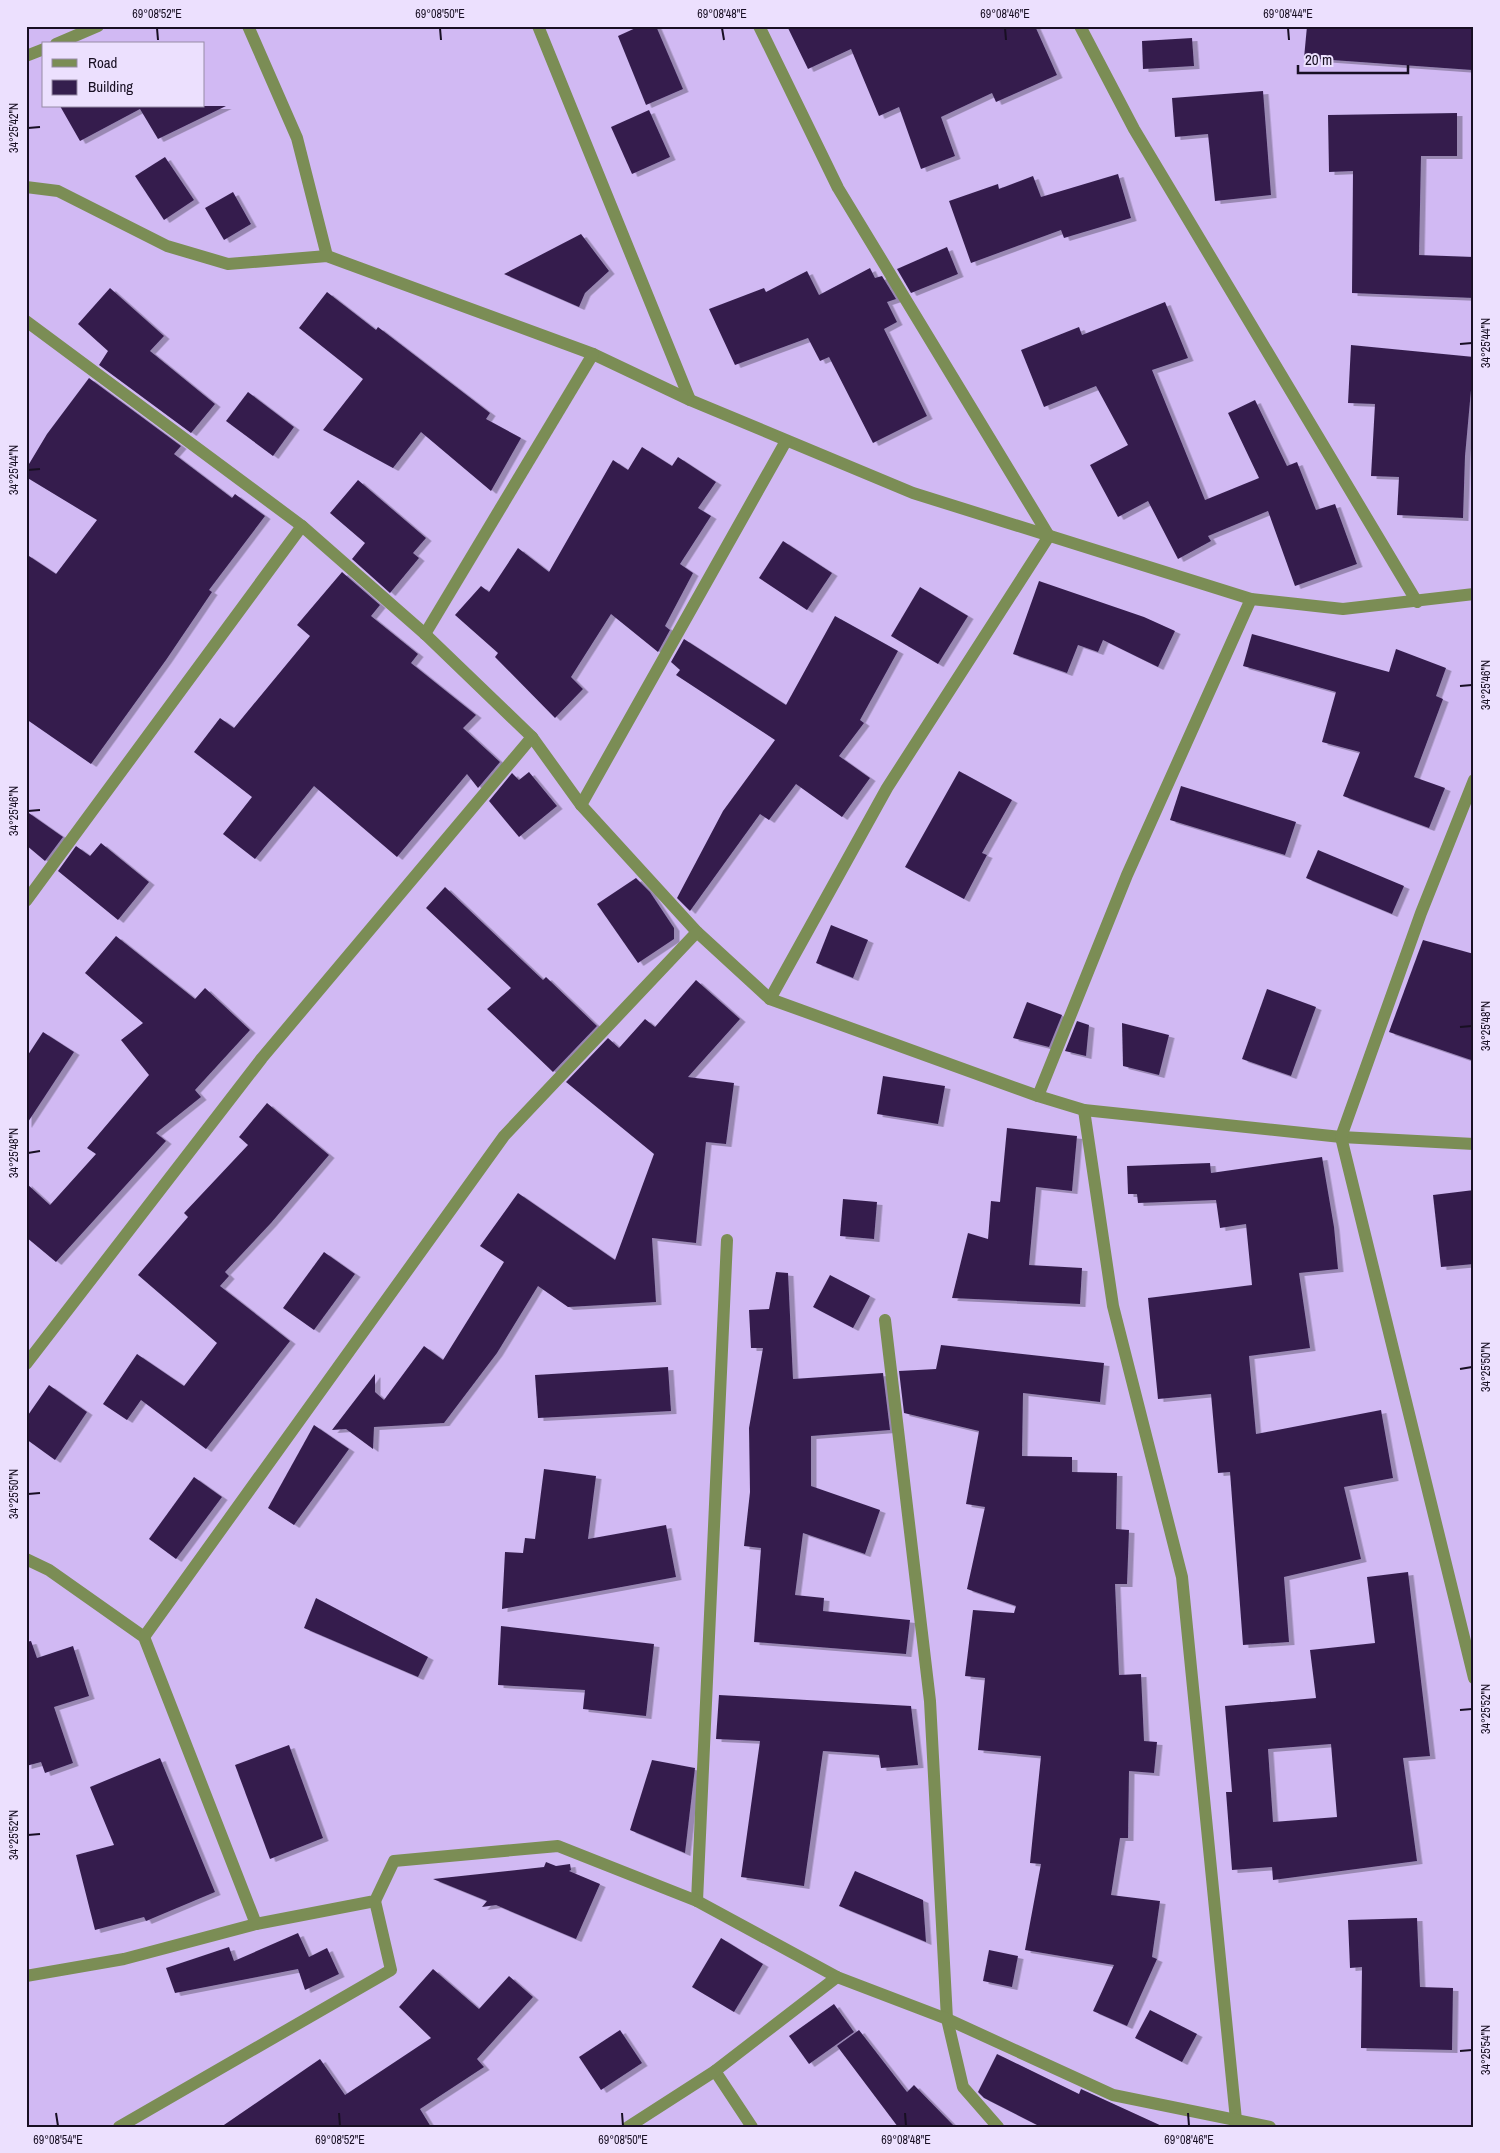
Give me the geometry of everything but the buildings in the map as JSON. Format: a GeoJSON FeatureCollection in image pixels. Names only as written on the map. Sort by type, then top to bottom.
{"type":"FeatureCollection","features":[{"type":"Feature","properties":{"kind":"street"},"geometry":{"type":"LineString","coordinates":[[61,42],[98,26]]}},
{"type":"Feature","properties":{"kind":"street"},"geometry":{"type":"LineString","coordinates":[[248,26],[297,138],[327,256]]}},
{"type":"Feature","properties":{"kind":"street"},"geometry":{"type":"LineString","coordinates":[[538,26],[690,400]]}},
{"type":"Feature","properties":{"kind":"street"},"geometry":{"type":"LineString","coordinates":[[759,26],[838,188],[1049,536]]}},
{"type":"Feature","properties":{"kind":"street"},"geometry":{"type":"LineString","coordinates":[[1080,26],[1134,129],[1417,602]]}},
{"type":"Feature","properties":{"kind":"street"},"geometry":{"type":"LineString","coordinates":[[26,56],[42,50]]}},
{"type":"Feature","properties":{"kind":"street"},"geometry":{"type":"LineString","coordinates":[[26,188],[58,191],[167,246],[228,264],[327,256],[592,354],[690,400],[913,493],[1251,599],[1343,608],[1417,602],[1474,594]]}},
{"type":"Feature","properties":{"kind":"street"},"geometry":{"type":"LineString","coordinates":[[26,321],[302,526],[425,634],[532,737],[581,806],[697,932],[770,999],[1038,1096],[1084,1110],[1341,1137],[1474,1144]]}},
{"type":"Feature","properties":{"kind":"street"},"geometry":{"type":"LineString","coordinates":[[425,634],[592,354]]}},
{"type":"Feature","properties":{"kind":"street"},"geometry":{"type":"LineString","coordinates":[[581,806],[786,441]]}},
{"type":"Feature","properties":{"kind":"street"},"geometry":{"type":"LineString","coordinates":[[26,901],[302,526]]}},
{"type":"Feature","properties":{"kind":"street"},"geometry":{"type":"LineString","coordinates":[[770,999],[887,788],[1049,536]]}},
{"type":"Feature","properties":{"kind":"street"},"geometry":{"type":"LineString","coordinates":[[1038,1096],[1127,875],[1251,599]]}},
{"type":"Feature","properties":{"kind":"street"},"geometry":{"type":"LineString","coordinates":[[26,1364],[262,1058],[532,737]]}},
{"type":"Feature","properties":{"kind":"street"},"geometry":{"type":"LineString","coordinates":[[1474,780],[1421,913],[1341,1137],[1474,1678]]}},
{"type":"Feature","properties":{"kind":"street"},"geometry":{"type":"LineString","coordinates":[[144,1637],[504,1136],[697,932]]}},
{"type":"Feature","properties":{"kind":"street"},"geometry":{"type":"LineString","coordinates":[[1084,1110],[1113,1306],[1182,1577],[1236,2120]]}},
{"type":"Feature","properties":{"kind":"street"},"geometry":{"type":"LineString","coordinates":[[697,1901],[727,1240]]}},
{"type":"Feature","properties":{"kind":"street"},"geometry":{"type":"LineString","coordinates":[[885,1320],[930,1702],[948,2019],[963,2087],[998,2127]]}},
{"type":"Feature","properties":{"kind":"street"},"geometry":{"type":"LineString","coordinates":[[26,1560],[49,1570],[144,1637],[256,1924]]}},
{"type":"Feature","properties":{"kind":"street"},"geometry":{"type":"LineString","coordinates":[[119,2127],[391,1970],[374,1901],[394,1861],[558,1846],[697,1901],[837,1978],[948,2019],[1113,2095],[1270,2127]]}},
{"type":"Feature","properties":{"kind":"street"},"geometry":{"type":"LineString","coordinates":[[26,1976],[124,1959],[256,1924],[374,1901]]}},
{"type":"Feature","properties":{"kind":"street"},"geometry":{"type":"LineString","coordinates":[[628,2127],[715,2071],[837,1978]]}},
{"type":"Feature","properties":{"kind":"street"},"geometry":{"type":"LineString","coordinates":[[715,2071],[752,2127]]}}]}
